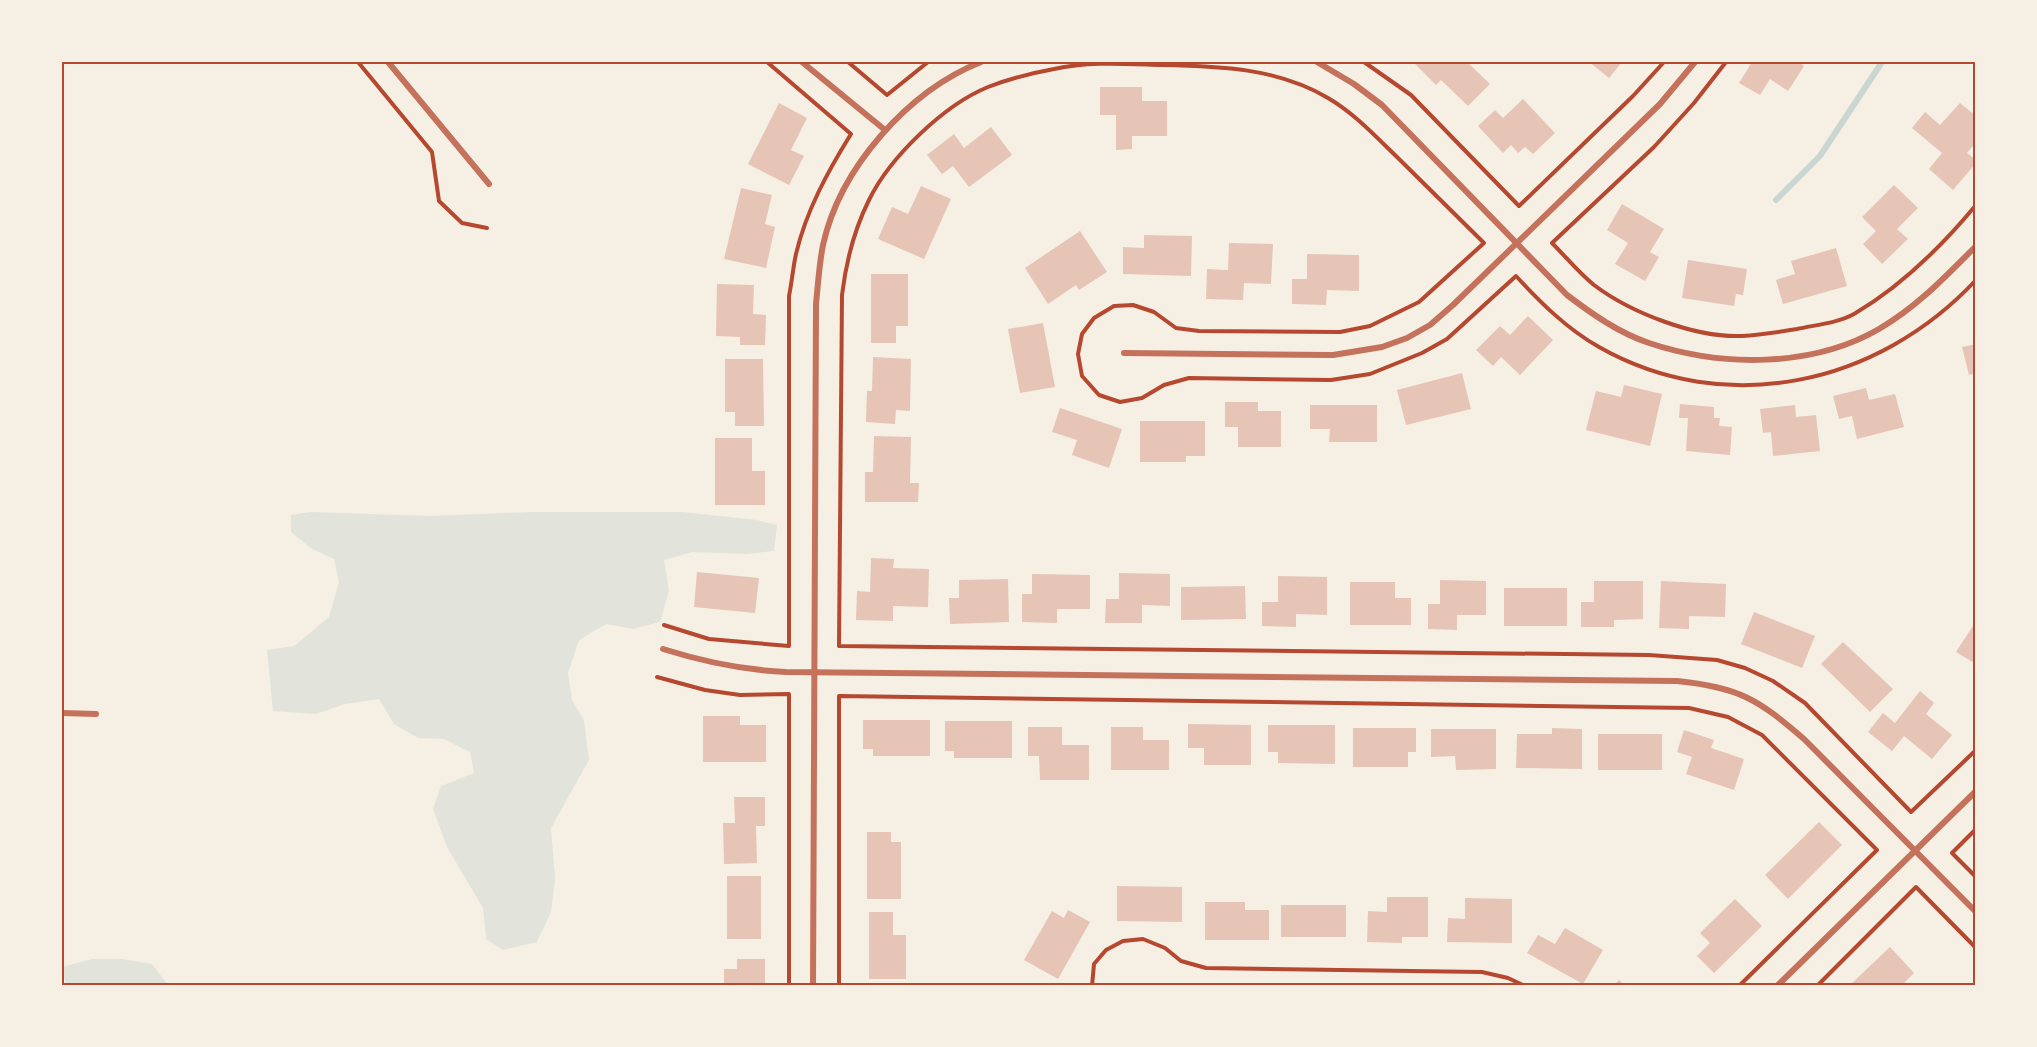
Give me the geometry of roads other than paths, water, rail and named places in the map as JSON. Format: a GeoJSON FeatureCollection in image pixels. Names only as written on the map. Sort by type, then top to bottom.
{"type":"FeatureCollection","features":[{"type":"Feature","properties":{"kind":"street"},"geometry":{"type":"LineString","coordinates":[[388,62],[489,184]]}},
{"type":"Feature","properties":{"kind":"street"},"geometry":{"type":"LineString","coordinates":[[802,62],[885,130]]}},
{"type":"Feature","properties":{"kind":"street"},"geometry":{"type":"LineString","coordinates":[[813,986],[816,304],[823,244],[833,212],[848,183],[885,130],[916,99],[941,82],[981,62]]}},
{"type":"Feature","properties":{"kind":"street"},"geometry":{"type":"LineString","coordinates":[[1317,62],[1354,84],[1382,105],[1567,295],[1615,328],[1648,343],[1680,351],[1744,360],[1811,354],[1846,345],[1907,312],[1976,246]]}},
{"type":"Feature","properties":{"kind":"street"},"geometry":{"type":"LineString","coordinates":[[1124,353],[1333,355],[1382,347],[1407,338],[1430,325],[1517,243],[1660,104],[1695,62]]}},
{"type":"Feature","properties":{"kind":"street"},"geometry":{"type":"LineString","coordinates":[[663,649],[700,661],[731,667],[813,672],[1703,683],[1727,688],[1746,696],[1764,705],[1779,717],[1804,739],[1976,912]]}},
{"type":"Feature","properties":{"kind":"street"},"geometry":{"type":"LineString","coordinates":[[62,713],[96,714]]}},
{"type":"Feature","properties":{"kind":"street"},"geometry":{"type":"LineString","coordinates":[[1777,986],[1976,791]]}},
{"type":"Feature","properties":{"kind":"waterway"},"geometry":{"type":"LineString","coordinates":[[1776,200],[1820,156],[1882,62]]}}]}
